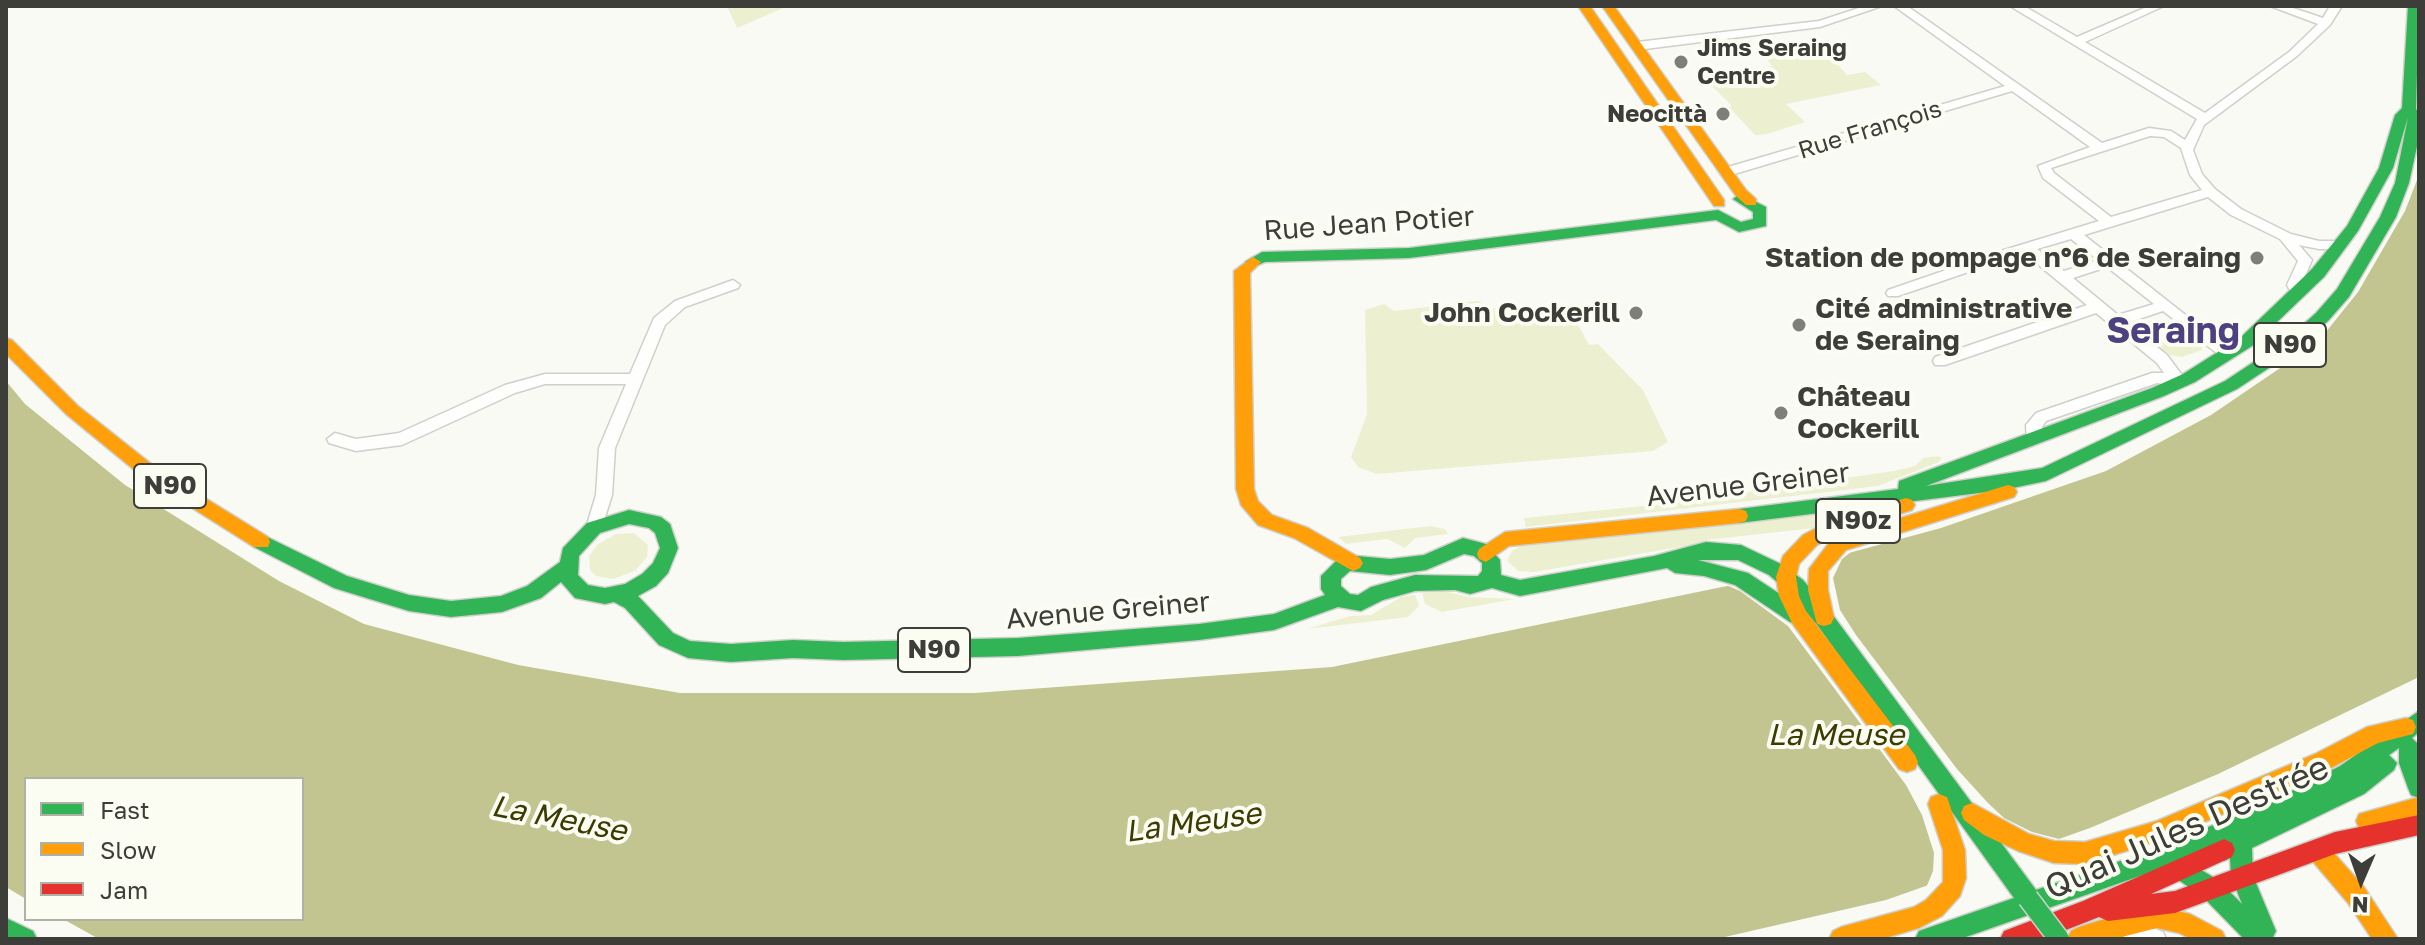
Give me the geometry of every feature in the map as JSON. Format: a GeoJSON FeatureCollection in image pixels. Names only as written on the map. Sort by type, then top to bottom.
{"type":"FeatureCollection","features":[{"type":"Feature","properties":{"kind":"main road"},"geometry":{"type":"LineString","coordinates":[[1584,6],[1718,209],[1739,227],[1761,223],[1763,214],[1726,172],[1608,6]]}},
{"type":"Feature","properties":{"kind":"main road","name":"N90"},"geometry":{"type":"LineString","coordinates":[[2046,474],[2222,390],[2287,348],[2322,317],[2351,281],[2398,195],[2414,129],[2416,118],[2409,109],[2414,6]]}},
{"type":"Feature","properties":{"kind":"main road","name":"N90"},"geometry":{"type":"LineString","coordinates":[[1965,463],[2179,382],[2246,342],[2298,293],[2341,245],[2371,199],[2386,168],[2402,115],[2409,109]]}},
{"type":"Feature","properties":{"kind":"main road"},"geometry":{"type":"LineString","coordinates":[[1718,209],[1731,199],[1751,202]]}},
{"type":"Feature","properties":{"kind":"main road","name":"Rue Jean Potier"},"geometry":{"type":"LineString","coordinates":[[1361,564],[1315,540],[1265,520],[1250,505],[1245,489],[1241,303],[1242,271],[1246,266],[1262,257],[1409,253],[1718,209]]}},
{"type":"Feature","properties":{"kind":"main road","name":"Avenue Greiner"},"geometry":{"type":"LineString","coordinates":[[6,344],[72,410],[149,472],[211,513],[318,572],[391,598],[451,609],[490,607],[534,592],[574,586],[593,595],[618,595],[632,602],[651,627],[666,639],[696,650],[731,653],[762,649],[1018,647],[1236,628],[1300,615],[1334,588]]}},
{"type":"Feature","properties":{"kind":"main road","name":"Avenue Greiner"},"geometry":{"type":"LineString","coordinates":[[1879,497],[1965,463]]}},
{"type":"Feature","properties":{"kind":"main road","name":"N90z"},"geometry":{"type":"LineString","coordinates":[[1783,571],[1795,553],[1819,534],[1939,491],[1965,463]]}},
{"type":"Feature","properties":{"kind":"main road","name":"Avenue Greiner"},"geometry":{"type":"LineString","coordinates":[[1486,554],[1505,539],[1679,523],[2003,483],[2046,474]]}},
{"type":"Feature","properties":{"kind":"main road","name":"N90z"},"geometry":{"type":"LineString","coordinates":[[1825,620],[1819,569],[1839,544],[1976,504],[2039,480],[2046,474]]}},
{"type":"Feature","properties":{"kind":"main road"},"geometry":{"type":"LineString","coordinates":[[594,528],[629,517],[654,522],[668,539],[666,558],[649,580],[618,595]]}},
{"type":"Feature","properties":{"kind":"main road","name":"Avenue Greiner"},"geometry":{"type":"LineString","coordinates":[[534,592],[567,567],[570,553],[594,528]]}},
{"type":"Feature","properties":{"kind":"main road"},"geometry":{"type":"LineString","coordinates":[[1315,540],[1334,588],[1361,603],[1378,593],[1415,583],[1455,582],[1477,586],[1489,579],[1493,567],[1486,554],[1463,546],[1426,562],[1340,566],[1334,588]]}},
{"type":"Feature","properties":{"kind":"main road"},"geometry":{"type":"LineString","coordinates":[[1489,579],[1520,588],[1654,564],[1706,550],[1741,553],[1783,571],[1825,620],[1947,802],[1955,878],[1944,898],[1919,917],[1841,939]]}},
{"type":"Feature","properties":{"kind":"main road"},"geometry":{"type":"LineString","coordinates":[[1444,556],[1444,570],[1455,582]]}},
{"type":"Feature","properties":{"kind":"main road"},"geometry":{"type":"LineString","coordinates":[[1361,564],[1378,575],[1378,593]]}},
{"type":"Feature","properties":{"kind":"main road"},"geometry":{"type":"LineString","coordinates":[[1654,564],[1704,568],[1741,579],[1799,617]]}},
{"type":"Feature","properties":{"kind":"main road"},"geometry":{"type":"LineString","coordinates":[[567,567],[574,586]]}},
{"type":"Feature","properties":{"kind":"main road"},"geometry":{"type":"LineString","coordinates":[[1783,571],[1789,596],[1799,617],[1994,864],[2039,939]]}},
{"type":"Feature","properties":{"kind":"main road"},"geometry":{"type":"LineString","coordinates":[[644,615],[649,580]]}},
{"type":"Feature","properties":{"kind":"main road"},"geometry":{"type":"LineString","coordinates":[[1947,802],[1992,828],[2039,849],[2069,854],[2101,850],[2159,831],[2283,778],[2374,734],[2414,732],[2410,763],[2419,788]]}},
{"type":"Feature","properties":{"kind":"main road","name":"Quai Jules Destrée"},"geometry":{"type":"LineString","coordinates":[[2013,938],[2087,911],[2241,843],[2356,787],[2414,732]]}},
{"type":"Feature","properties":{"kind":"main road","name":"Quai Jules Destrée"},"geometry":{"type":"LineString","coordinates":[[1927,939],[2019,903],[2157,859],[2324,787],[2414,732]]}},
{"type":"Feature","properties":{"kind":"main road"},"geometry":{"type":"LineString","coordinates":[[2394,828],[2419,808]]}},
{"type":"Feature","properties":{"kind":"main road"},"geometry":{"type":"LineString","coordinates":[[2326,847],[2330,832],[2419,808]]}},
{"type":"Feature","properties":{"kind":"main road"},"geometry":{"type":"LineString","coordinates":[[2087,911],[2175,902],[2326,847],[2394,828],[2419,825]]}},
{"type":"Feature","properties":{"kind":"main road"},"geometry":{"type":"LineString","coordinates":[[2241,843],[2242,876],[2267,939]]}},
{"type":"Feature","properties":{"kind":"main road"},"geometry":{"type":"LineString","coordinates":[[2326,847],[2337,855],[2356,895],[2386,939]]}},
{"type":"Feature","properties":{"kind":"main road"},"geometry":{"type":"LineString","coordinates":[[2157,859],[2182,869],[2210,888],[2260,939]]}},
{"type":"Feature","properties":{"kind":"main road"},"geometry":{"type":"LineString","coordinates":[[2019,903],[2059,939]]}},
{"type":"Feature","properties":{"kind":"main road"},"geometry":{"type":"LineString","coordinates":[[2079,939],[2147,918],[2182,922],[2214,939]]}},
{"type":"Feature","properties":{"kind":"main road"},"geometry":{"type":"LineString","coordinates":[[6,929],[25,939]]}},
{"type":"Feature","properties":{"kind":"street"},"geometry":{"type":"LineString","coordinates":[[1637,46],[1820,24],[1876,6]]}},
{"type":"Feature","properties":{"kind":"street"},"geometry":{"type":"LineString","coordinates":[[1900,6],[2099,147]]}},
{"type":"Feature","properties":{"kind":"street"},"geometry":{"type":"LineString","coordinates":[[2016,6],[2201,122]]}},
{"type":"Feature","properties":{"kind":"street"},"geometry":{"type":"LineString","coordinates":[[2076,42],[2158,6]]}},
{"type":"Feature","properties":{"kind":"street"},"geometry":{"type":"LineString","coordinates":[[2276,6],[2326,23]]}},
{"type":"Feature","properties":{"kind":"street"},"geometry":{"type":"LineString","coordinates":[[2336,6],[2326,23],[2267,74],[2201,122],[2187,146],[2190,164],[2210,192],[2236,212],[2287,237],[2319,245],[2341,245]]}},
{"type":"Feature","properties":{"kind":"street","name":"Rue François"},"geometry":{"type":"LineString","coordinates":[[1726,172],[2013,87]]}},
{"type":"Feature","properties":{"kind":"street"},"geometry":{"type":"LineString","coordinates":[[2110,223],[2048,175],[2044,168],[2047,163],[2201,122]]}},
{"type":"Feature","properties":{"kind":"street"},"geometry":{"type":"LineString","coordinates":[[2155,132],[2172,136],[2187,146]]}},
{"type":"Feature","properties":{"kind":"street"},"geometry":{"type":"LineString","coordinates":[[1893,293],[2009,253],[2210,192]]}},
{"type":"Feature","properties":{"kind":"street"},"geometry":{"type":"LineString","coordinates":[[2074,234],[2228,354]]}},
{"type":"Feature","properties":{"kind":"street"},"geometry":{"type":"LineString","coordinates":[[2287,237],[2305,260],[2294,285],[2298,293]]}},
{"type":"Feature","properties":{"kind":"street"},"geometry":{"type":"LineString","coordinates":[[2028,249],[2162,359],[2179,382]]}},
{"type":"Feature","properties":{"kind":"street"},"geometry":{"type":"LineString","coordinates":[[2062,277],[2110,261]]}},
{"type":"Feature","properties":{"kind":"street"},"geometry":{"type":"LineString","coordinates":[[594,528],[604,495],[607,448],[654,330],[665,315],[690,300],[733,285]]}},
{"type":"Feature","properties":{"kind":"street"},"geometry":{"type":"LineString","coordinates":[[2116,321],[2166,305]]}},
{"type":"Feature","properties":{"kind":"street"},"geometry":{"type":"LineString","coordinates":[[1940,361],[2098,307]]}},
{"type":"Feature","properties":{"kind":"street"},"geometry":{"type":"LineString","coordinates":[[335,439],[356,445],[402,439],[510,389],[545,379],[635,379]]}},
{"type":"Feature","properties":{"kind":"street"},"geometry":{"type":"LineString","coordinates":[[604,495],[629,517]]}},
{"type":"Feature","properties":{"kind":"street"},"geometry":{"type":"LineString","coordinates":[[2120,925],[2156,939]]}},
{"type":"Feature","properties":{"kind":"shaded area"},"geometry":{"type":"Polygon","coordinates":[[[727,6],[788,6],[737,28],[727,6]]]}},
{"type":"Feature","properties":{"kind":"shaded area"},"geometry":{"type":"Polygon","coordinates":[[[1823,48],[1847,75],[1865,72],[1881,85],[1786,104],[1805,122],[1767,134],[1755,135],[1704,78],[1772,66],[1764,55],[1823,48]]]}},
{"type":"Feature","properties":{"kind":"shaded area"},"geometry":{"type":"Polygon","coordinates":[[[1478,301],[1516,318],[1571,312],[1589,345],[1598,344],[1643,390],[1668,442],[1653,451],[1377,474],[1358,467],[1351,457],[1367,414],[1365,310],[1384,304],[1394,311],[1478,301]]]}},
{"type":"Feature","properties":{"kind":"shaded area"},"geometry":{"type":"Polygon","coordinates":[[[2167,322],[2179,325],[2202,343],[2202,350],[2182,357],[2170,355],[2147,337],[2147,329],[2167,322]]]}},
{"type":"Feature","properties":{"kind":"shaded area"},"geometry":{"type":"Polygon","coordinates":[[[1923,458],[1942,458],[1939,462],[1878,486],[1526,527],[1524,518],[1673,503],[1894,471],[1915,466],[1923,458]]]}},
{"type":"Feature","properties":{"kind":"shaded area"},"geometry":{"type":"Polygon","coordinates":[[[1899,503],[1833,526],[1706,540],[1534,572],[1518,571],[1507,561],[1512,551],[1521,546],[1899,503]]]}},
{"type":"Feature","properties":{"kind":"shaded area"},"geometry":{"type":"Polygon","coordinates":[[[1430,526],[1445,529],[1448,534],[1415,538],[1405,548],[1387,539],[1346,544],[1338,537],[1430,526]]]}},
{"type":"Feature","properties":{"kind":"shaded area"},"geometry":{"type":"Polygon","coordinates":[[[634,533],[648,545],[647,557],[635,571],[613,579],[596,576],[590,570],[589,556],[598,544],[616,534],[634,533]]]}},
{"type":"Feature","properties":{"kind":"shaded area"},"geometry":{"type":"Polygon","coordinates":[[[1444,591],[1469,597],[1515,599],[1442,612],[1425,604],[1422,593],[1444,591]]]}},
{"type":"Feature","properties":{"kind":"shaded area"},"geometry":{"type":"Polygon","coordinates":[[[1415,595],[1419,606],[1408,617],[1307,629],[1350,616],[1371,615],[1401,597],[1415,595]]]}},
{"type":"Feature","properties":{"kind":"water","name":"La Meuse"},"geometry":{"type":"Polygon","coordinates":[[[2419,175],[2419,677],[2218,774],[2090,828],[1886,900],[1716,939],[99,939],[67,921],[304,921],[304,777],[24,777],[24,898],[6,887],[6,381],[25,404],[125,485],[279,581],[364,624],[518,665],[680,693],[975,693],[1332,667],[1727,586],[1941,528],[2106,471],[2211,415],[2317,343],[2358,292],[2405,211],[2419,175]]]}},
{"type":"Feature","properties":{"kind":"pier"},"geometry":{"type":"Polygon","coordinates":[[[1856,548],[1842,559],[1833,578],[1840,610],[1856,635],[1957,769],[1988,803],[2004,818],[2032,832],[2063,840],[1926,888],[1933,871],[1934,853],[1922,815],[1906,785],[1788,626],[1740,591],[1724,584],[1856,548]]]}},
{"type":"Feature","properties":{"kind":"traffic: fast"},"geometry":{"type":"LineString","coordinates":[[1739,516],[2003,483],[2046,474],[2231,385],[2287,348],[2322,317],[2343,293],[2388,217],[2402,183],[2416,118],[2409,109],[2414,6]]}},
{"type":"Feature","properties":{"kind":"traffic: fast"},"geometry":{"type":"LineString","coordinates":[[1905,486],[2158,392],[2189,378],[2246,342],[2318,273],[2353,228],[2386,168],[2402,115],[2407,111]]}},
{"type":"Feature","properties":{"kind":"traffic: fast"},"geometry":{"type":"LineString","coordinates":[[1718,215],[1739,227],[1761,223],[1761,210],[1740,199]]}},
{"type":"Feature","properties":{"kind":"traffic: fast"},"geometry":{"type":"LineString","coordinates":[[1253,262],[1262,257],[1409,253],[1718,215]]}},
{"type":"Feature","properties":{"kind":"traffic: fast"},"geometry":{"type":"LineString","coordinates":[[629,517],[654,522],[663,529],[669,548],[661,568],[649,580],[629,591],[605,596],[582,592],[568,577],[570,553],[594,528],[629,517]]}},
{"type":"Feature","properties":{"kind":"traffic: fast"},"geometry":{"type":"LineString","coordinates":[[261,542],[341,582],[409,603],[451,609],[502,604],[534,592],[567,567]]}},
{"type":"Feature","properties":{"kind":"traffic: fast"},"geometry":{"type":"LineString","coordinates":[[1463,546],[1479,549],[1491,560],[1492,573],[1484,583],[1470,586],[1455,582],[1415,583],[1378,593],[1361,603],[1346,602],[1331,589],[1331,576],[1346,563],[1390,567],[1426,562],[1463,546]]}},
{"type":"Feature","properties":{"kind":"traffic: fast"},"geometry":{"type":"LineString","coordinates":[[1489,579],[1520,588],[1654,564],[1706,550],[1741,553],[1776,570],[1796,586],[1825,620],[2028,898]]}},
{"type":"Feature","properties":{"kind":"traffic: fast"},"geometry":{"type":"LineString","coordinates":[[1675,565],[1704,568],[1741,579],[1797,616]]}},
{"type":"Feature","properties":{"kind":"traffic: fast"},"geometry":{"type":"LineString","coordinates":[[618,595],[632,602],[666,639],[688,649],[731,653],[793,649],[843,651],[1018,647],[1199,632],[1274,622],[1340,598]]}},
{"type":"Feature","properties":{"kind":"traffic: fast"},"geometry":{"type":"LineString","coordinates":[[1927,939],[2157,859],[2282,807],[2348,773],[2419,720]]}},
{"type":"Feature","properties":{"kind":"traffic: fast"},"geometry":{"type":"LineString","coordinates":[[2409,746],[2410,763],[2419,788]]}},
{"type":"Feature","properties":{"kind":"traffic: fast"},"geometry":{"type":"LineString","coordinates":[[2224,850],[2356,787],[2386,763]]}},
{"type":"Feature","properties":{"kind":"traffic: fast"},"geometry":{"type":"LineString","coordinates":[[2241,843],[2242,876],[2264,931]]}},
{"type":"Feature","properties":{"kind":"traffic: fast"},"geometry":{"type":"LineString","coordinates":[[2157,859],[2182,869],[2210,888],[2260,939]]}},
{"type":"Feature","properties":{"kind":"traffic: fast"},"geometry":{"type":"LineString","coordinates":[[2028,898],[2059,939]]}},
{"type":"Feature","properties":{"kind":"traffic: fast"},"geometry":{"type":"LineString","coordinates":[[6,929],[25,939]]}},
{"type":"Feature","properties":{"kind":"traffic: slow"},"geometry":{"type":"LineString","coordinates":[[1584,6],[1719,203]]}},
{"type":"Feature","properties":{"kind":"traffic: slow"},"geometry":{"type":"LineString","coordinates":[[1608,6],[1741,193],[1751,202]]}},
{"type":"Feature","properties":{"kind":"traffic: slow"},"geometry":{"type":"LineString","coordinates":[[1253,262],[1242,271],[1245,489],[1250,505],[1265,520],[1301,533],[1353,563]]}},
{"type":"Feature","properties":{"kind":"traffic: slow"},"geometry":{"type":"LineString","coordinates":[[6,344],[72,410],[149,472],[261,542]]}},
{"type":"Feature","properties":{"kind":"traffic: slow"},"geometry":{"type":"LineString","coordinates":[[1824,618],[1818,590],[1819,569],[1839,544],[2008,492]]}},
{"type":"Feature","properties":{"kind":"traffic: slow"},"geometry":{"type":"LineString","coordinates":[[1906,505],[1831,529],[1810,540],[1790,561],[1786,577],[1789,596],[1799,617],[1907,762]]}},
{"type":"Feature","properties":{"kind":"traffic: slow"},"geometry":{"type":"LineString","coordinates":[[1486,554],[1505,539],[1739,516]]}},
{"type":"Feature","properties":{"kind":"traffic: slow"},"geometry":{"type":"LineString","coordinates":[[1972,813],[1992,828],[2026,844],[2054,852],[2085,853],[2159,831],[2323,761],[2374,734],[2406,727]]}},
{"type":"Feature","properties":{"kind":"traffic: slow"},"geometry":{"type":"LineString","coordinates":[[1841,939],[1919,917],[1934,908],[1952,888],[1955,878],[1954,850],[1939,804]]}},
{"type":"Feature","properties":{"kind":"traffic: slow"},"geometry":{"type":"LineString","coordinates":[[2367,821],[2419,807]]}},
{"type":"Feature","properties":{"kind":"traffic: slow"},"geometry":{"type":"LineString","coordinates":[[2317,850],[2356,895],[2386,939]]}},
{"type":"Feature","properties":{"kind":"traffic: slow"},"geometry":{"type":"LineString","coordinates":[[2079,939],[2137,920],[2157,917],[2182,922],[2214,939]]}},
{"type":"Feature","properties":{"kind":"traffic: jam"},"geometry":{"type":"LineString","coordinates":[[2108,910],[2175,902],[2335,843],[2419,825]]}},
{"type":"Feature","properties":{"kind":"traffic: jam"},"geometry":{"type":"LineString","coordinates":[[2012,939],[2087,911],[2224,850]]}},
{"type":"Feature","properties":{"kind":"place","name":"Jims Seraing Centre"},"geometry":{"type":"Point","coordinates":[1681,62]}},
{"type":"Feature","properties":{"kind":"place","name":"Neocittà"},"geometry":{"type":"Point","coordinates":[1723,114]}},
{"type":"Feature","properties":{"kind":"place","name":"Station de pompage n°6 de Seraing"},"geometry":{"type":"Point","coordinates":[2257,258]}},
{"type":"Feature","properties":{"kind":"place","name":"John Cockerill"},"geometry":{"type":"Point","coordinates":[1636,313]}},
{"type":"Feature","properties":{"kind":"place","name":"Cité administrative de Seraing"},"geometry":{"type":"Point","coordinates":[1799,325]}},
{"type":"Feature","properties":{"kind":"place","name":"Château Cockerill"},"geometry":{"type":"Point","coordinates":[1781,413]}},
{"type":"Feature","properties":{"kind":"district","name":"Seraing"},"geometry":{"type":"Point","coordinates":[2173,332]}}]}
